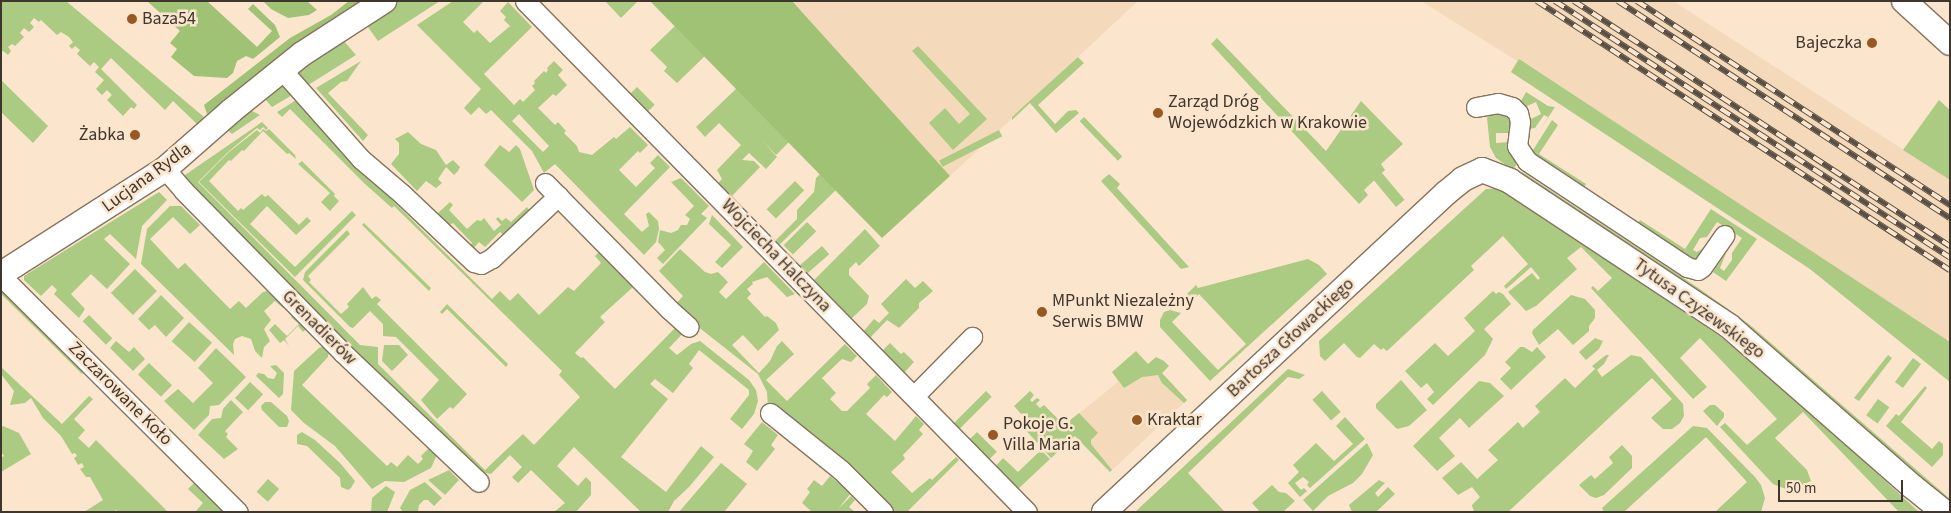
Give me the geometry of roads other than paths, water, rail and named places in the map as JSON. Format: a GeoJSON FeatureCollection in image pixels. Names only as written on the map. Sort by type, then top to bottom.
{"type":"FeatureCollection","features":[{"type":"Feature","properties":{"kind":"street","name":"Lucjana Rydla"},"geometry":{"type":"LineString","coordinates":[[1,275],[165,169],[231,111],[306,51],[384,1]]}},
{"type":"Feature","properties":{"kind":"street","name":"Wojciecha Halczyna"},"geometry":{"type":"LineString","coordinates":[[526,1],[1027,512]]}},
{"type":"Feature","properties":{"kind":"street"},"geometry":{"type":"LineString","coordinates":[[1907,2],[1950,43]]}},
{"type":"Feature","properties":{"kind":"street"},"geometry":{"type":"LineString","coordinates":[[282,70],[361,159],[402,194],[474,262],[481,264],[492,258],[551,189],[689,327]]}},
{"type":"Feature","properties":{"kind":"street"},"geometry":{"type":"LineString","coordinates":[[1476,106],[1498,103],[1512,107],[1518,113],[1520,122],[1517,146],[1528,160],[1687,267],[1698,270],[1702,267],[1724,235]]}},
{"type":"Feature","properties":{"kind":"street","name":"Grenadierów"},"geometry":{"type":"LineString","coordinates":[[165,169],[183,190],[343,353],[479,482]]}},
{"type":"Feature","properties":{"kind":"street","name":"Bartosza Głowackiego"},"geometry":{"type":"LineString","coordinates":[[1104,512],[1446,193],[1462,179],[1482,170]]}},
{"type":"Feature","properties":{"kind":"street","name":"Tytusa Czyżewskiego"},"geometry":{"type":"LineString","coordinates":[[1482,170],[1510,181],[1730,326],[1944,512]]}},
{"type":"Feature","properties":{"kind":"street","name":"Zaczarowane Koło"},"geometry":{"type":"LineString","coordinates":[[1,275],[238,512]]}},
{"type":"Feature","properties":{"kind":"street"},"geometry":{"type":"LineString","coordinates":[[914,396],[972,337]]}},
{"type":"Feature","properties":{"kind":"street"},"geometry":{"type":"LineString","coordinates":[[770,413],[841,470],[883,512]]}},
{"type":"Feature","properties":{"kind":"railway"},"geometry":{"type":"LineString","coordinates":[[1537,1],[1950,270]]}},
{"type":"Feature","properties":{"kind":"railway"},"geometry":{"type":"LineString","coordinates":[[1555,1],[1950,258]]}},
{"type":"Feature","properties":{"kind":"railway"},"geometry":{"type":"LineString","coordinates":[[1574,1],[1950,246]]}},
{"type":"Feature","properties":{"kind":"railway"},"geometry":{"type":"LineString","coordinates":[[1618,1],[1950,218]]}},
{"type":"Feature","properties":{"kind":"railway"},"geometry":{"type":"LineString","coordinates":[[1637,1],[1950,205]]}},
{"type":"Feature","properties":{"kind":"place","name":"Baza54"},"geometry":{"type":"Point","coordinates":[132,19]}},
{"type":"Feature","properties":{"kind":"place","name":"Bajeczka"},"geometry":{"type":"Point","coordinates":[1872,43]}},
{"type":"Feature","properties":{"kind":"place","name":"Zarząd Dróg Wojewódzkich w Krakowie"},"geometry":{"type":"Point","coordinates":[1158,113]}},
{"type":"Feature","properties":{"kind":"place","name":"Żabka"},"geometry":{"type":"Point","coordinates":[135,135]}},
{"type":"Feature","properties":{"kind":"place","name":"MPunkt Niezależny Serwis BMW"},"geometry":{"type":"Point","coordinates":[1042,312]}},
{"type":"Feature","properties":{"kind":"place","name":"Kraktar"},"geometry":{"type":"Point","coordinates":[1137,420]}},
{"type":"Feature","properties":{"kind":"place","name":"Pokoje G. Villa Maria"},"geometry":{"type":"Point","coordinates":[993,435]}}]}
